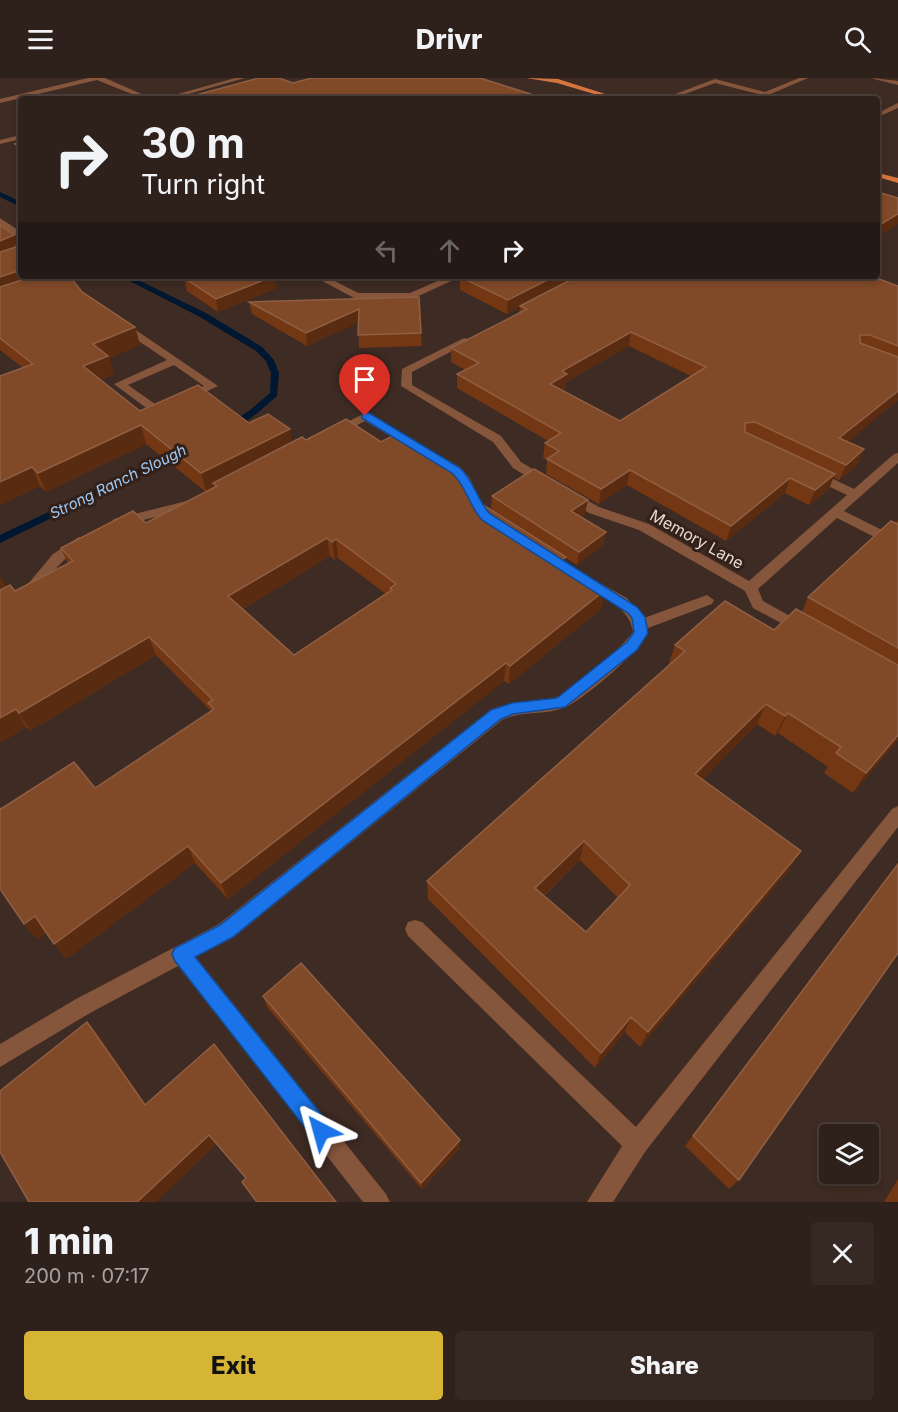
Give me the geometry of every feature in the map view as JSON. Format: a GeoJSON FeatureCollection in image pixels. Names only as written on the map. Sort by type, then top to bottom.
{"type":"FeatureCollection","features":[{"type":"Feature","properties":{"kind":"main road"},"geometry":{"type":"LineString","coordinates":[[530,78],[556,80],[607,96]]}},
{"type":"Feature","properties":{"kind":"main road"},"geometry":{"type":"LineString","coordinates":[[880,176],[898,181]]}},
{"type":"Feature","properties":{"kind":"street"},"geometry":{"type":"LineString","coordinates":[[21,96],[98,78],[143,96]]}},
{"type":"Feature","properties":{"kind":"street"},"geometry":{"type":"LineString","coordinates":[[174,96],[240,78]]}},
{"type":"Feature","properties":{"kind":"street"},"geometry":{"type":"LineString","coordinates":[[766,94],[805,78]]}},
{"type":"Feature","properties":{"kind":"street"},"geometry":{"type":"LineString","coordinates":[[876,78],[898,83]]}},
{"type":"Feature","properties":{"kind":"street"},"geometry":{"type":"LineString","coordinates":[[673,96],[718,79],[773,96]]}},
{"type":"Feature","properties":{"kind":"street"},"geometry":{"type":"LineString","coordinates":[[594,96],[600,94]]}},
{"type":"Feature","properties":{"kind":"street"},"geometry":{"type":"LineString","coordinates":[[0,101],[18,97]]}},
{"type":"Feature","properties":{"kind":"street"},"geometry":{"type":"LineString","coordinates":[[880,114],[898,105]]}},
{"type":"Feature","properties":{"kind":"street"},"geometry":{"type":"LineString","coordinates":[[0,142],[18,138]]}},
{"type":"Feature","properties":{"kind":"street"},"geometry":{"type":"LineString","coordinates":[[0,221],[18,234]]}},
{"type":"Feature","properties":{"kind":"street"},"geometry":{"type":"LineString","coordinates":[[324,279],[356,296],[412,296],[450,279]]}},
{"type":"Feature","properties":{"kind":"street"},"geometry":{"type":"LineString","coordinates":[[110,318],[175,361],[212,386],[157,411],[120,384],[175,361]]}},
{"type":"Feature","properties":{"kind":"street","name":"Memory Lane"},"geometry":{"type":"LineString","coordinates":[[479,334],[406,371],[406,386],[497,439],[517,465],[594,510],[644,527],[750,588],[898,457]]}},
{"type":"Feature","properties":{"kind":"street"},"geometry":{"type":"LineString","coordinates":[[315,442],[365,416],[460,474],[482,513]]}},
{"type":"Feature","properties":{"kind":"street"},"geometry":{"type":"LineString","coordinates":[[806,471],[855,494]]}},
{"type":"Feature","properties":{"kind":"street"},"geometry":{"type":"LineString","coordinates":[[108,527],[126,519],[208,498]]}},
{"type":"Feature","properties":{"kind":"street"},"geometry":{"type":"LineString","coordinates":[[836,512],[898,544]]}},
{"type":"Feature","properties":{"kind":"street"},"geometry":{"type":"LineString","coordinates":[[0,607],[34,587],[61,552],[89,537]]}},
{"type":"Feature","properties":{"kind":"street"},"geometry":{"type":"LineString","coordinates":[[0,1056],[83,1006],[226,931],[496,715],[512,709],[560,703],[632,646],[641,633],[641,625],[633,610],[574,573]]}},
{"type":"Feature","properties":{"kind":"street"},"geometry":{"type":"LineString","coordinates":[[750,588],[758,604],[818,639]]}},
{"type":"Feature","properties":{"kind":"street"},"geometry":{"type":"LineString","coordinates":[[641,625],[707,600]]}},
{"type":"Feature","properties":{"kind":"street"},"geometry":{"type":"LineString","coordinates":[[599,1202],[637,1144],[898,814]]}},
{"type":"Feature","properties":{"kind":"street"},"geometry":{"type":"LineString","coordinates":[[415,929],[637,1144]]}},
{"type":"Feature","properties":{"kind":"street"},"geometry":{"type":"LineString","coordinates":[[181,954],[378,1202]]}},
{"type":"Feature","properties":{"kind":"building"},"geometry":{"type":"Polygon","coordinates":[[[259,78],[279,78],[293,83],[312,78],[480,78],[537,96],[192,96],[259,78]]]}},
{"type":"Feature","properties":{"kind":"building"},"geometry":{"type":"Polygon","coordinates":[[[880,193],[898,198],[898,214],[880,225],[880,193]]]}},
{"type":"Feature","properties":{"kind":"building"},"geometry":{"type":"Polygon","coordinates":[[[0,225],[14,235],[0,241],[0,225]]]}},
{"type":"Feature","properties":{"kind":"building"},"geometry":{"type":"Polygon","coordinates":[[[17,243],[18,271],[0,277],[0,252],[16,247],[17,243]]]}},
{"type":"Feature","properties":{"kind":"building"},"geometry":{"type":"Polygon","coordinates":[[[25,279],[72,279],[82,292],[135,327],[93,344],[108,356],[83,366],[140,411],[198,385],[249,423],[268,414],[290,429],[201,473],[141,425],[38,473],[32,467],[0,482],[0,376],[33,364],[0,338],[0,287],[25,279]]]}},
{"type":"Feature","properties":{"kind":"building"},"geometry":{"type":"Polygon","coordinates":[[[186,279],[266,279],[216,299],[186,279]]]}},
{"type":"Feature","properties":{"kind":"building"},"geometry":{"type":"Polygon","coordinates":[[[464,279],[549,279],[508,300],[464,279]]]}},
{"type":"Feature","properties":{"kind":"building"},"geometry":{"type":"Polygon","coordinates":[[[572,279],[879,279],[898,286],[898,346],[870,335],[860,335],[860,343],[898,357],[898,391],[839,438],[864,449],[846,465],[755,422],[745,423],[745,432],[835,474],[815,490],[790,478],[731,526],[630,470],[601,489],[547,459],[559,451],[545,443],[561,433],[457,374],[479,363],[451,348],[527,309],[520,306],[572,279]],[[631,332],[562,371],[567,374],[550,384],[620,421],[706,367],[631,332]]]}},
{"type":"Feature","properties":{"kind":"building"},"geometry":{"type":"Polygon","coordinates":[[[419,297],[421,333],[358,335],[359,309],[306,333],[249,302],[419,297]]]}},
{"type":"Feature","properties":{"kind":"building"},"geometry":{"type":"Polygon","coordinates":[[[346,419],[381,442],[394,435],[465,480],[480,503],[566,557],[560,561],[605,590],[510,666],[506,663],[221,883],[188,846],[54,944],[35,916],[24,924],[0,889],[0,808],[74,762],[95,788],[214,709],[208,703],[213,700],[149,637],[19,713],[16,709],[0,718],[0,590],[10,585],[15,591],[73,561],[61,548],[133,511],[146,523],[217,486],[213,483],[302,437],[306,440],[346,419]],[[327,538],[228,596],[294,655],[392,590],[390,588],[396,584],[336,539],[332,542],[327,538]]]}},
{"type":"Feature","properties":{"kind":"building"},"geometry":{"type":"Polygon","coordinates":[[[534,469],[588,500],[571,511],[606,532],[579,552],[492,496],[534,469]]]}},
{"type":"Feature","properties":{"kind":"building"},"geometry":{"type":"Polygon","coordinates":[[[891,521],[898,524],[898,648],[808,597],[891,521]]]}},
{"type":"Feature","properties":{"kind":"building"},"geometry":{"type":"Polygon","coordinates":[[[725,601],[774,630],[796,609],[898,665],[898,735],[866,773],[836,753],[841,747],[788,713],[785,716],[766,704],[695,774],[801,851],[648,1032],[631,1017],[601,1053],[427,881],[685,651],[675,645],[725,601]],[[584,841],[535,888],[586,932],[630,885],[584,841]]]}},
{"type":"Feature","properties":{"kind":"building"},"geometry":{"type":"Polygon","coordinates":[[[898,864],[898,953],[739,1180],[693,1136],[898,864]]]}},
{"type":"Feature","properties":{"kind":"building"},"geometry":{"type":"Polygon","coordinates":[[[301,963],[460,1140],[421,1183],[263,996],[301,963]]]}},
{"type":"Feature","properties":{"kind":"building"},"geometry":{"type":"Polygon","coordinates":[[[87,1022],[145,1105],[214,1044],[336,1202],[257,1202],[242,1182],[246,1178],[209,1135],[137,1202],[29,1202],[0,1152],[0,1091],[87,1022]]]}},
{"type":"Feature","properties":{"kind":"waterway","name":"Strong Ranch Slough"},"geometry":{"type":"LineString","coordinates":[[0,194],[18,203]]}},
{"type":"Feature","properties":{"kind":"waterway","name":"Strong Ranch Slough"},"geometry":{"type":"LineString","coordinates":[[130,279],[203,315],[259,349],[270,360],[275,373],[274,394],[252,413],[229,427]]}},
{"type":"Feature","properties":{"kind":"waterway","name":"Strong Ranch Slough"},"geometry":{"type":"LineString","coordinates":[[0,539],[179,453]]}},
{"type":"Feature","properties":{"kind":"route"},"geometry":{"type":"LineString","coordinates":[[321,1131],[181,954],[226,931],[496,715],[512,709],[560,703],[632,646],[641,633],[639,617],[633,610],[486,517],[479,509],[463,477],[456,470],[365,416]]}}]}
